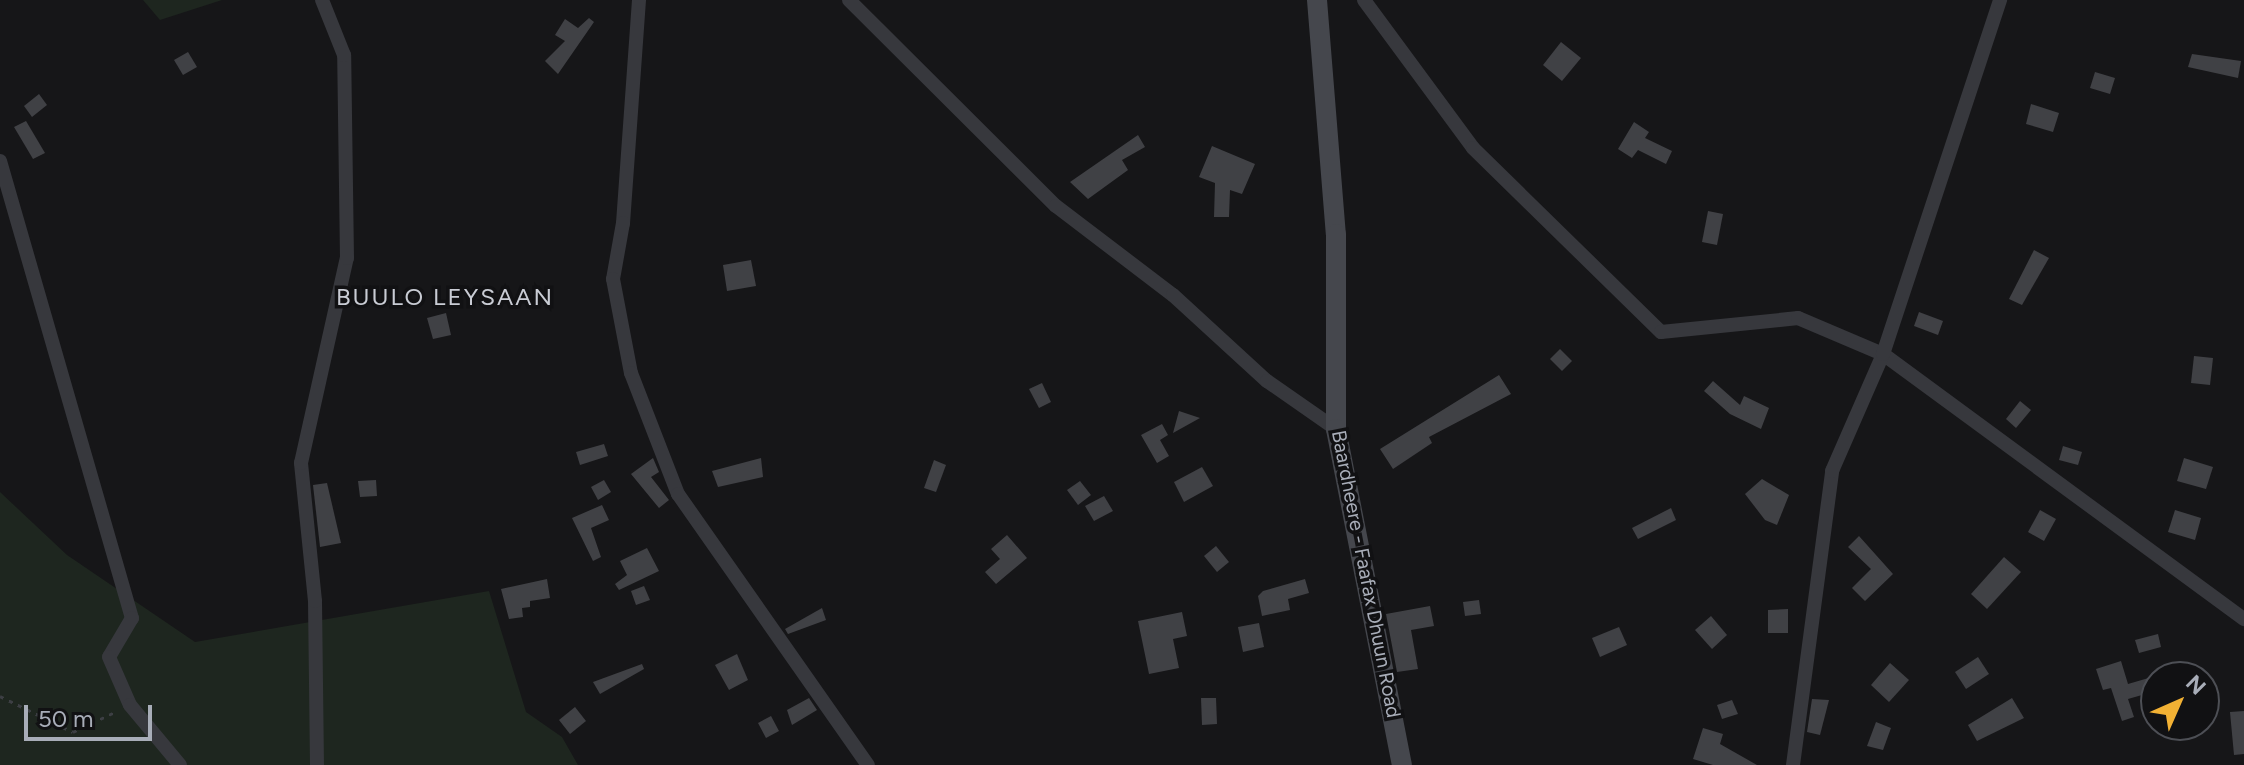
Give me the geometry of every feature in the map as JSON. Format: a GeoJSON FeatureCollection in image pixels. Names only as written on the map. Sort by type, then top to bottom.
{"type":"FeatureCollection","features":[{"type":"Feature","properties":{"kind":"main road","name":"Baardheere - Faafax Dhuun Road"},"geometry":{"type":"LineString","coordinates":[[1317,0],[1336,234],[1336,429],[1402,765]]}},
{"type":"Feature","properties":{"kind":"street"},"geometry":{"type":"LineString","coordinates":[[317,765],[315,601],[301,463],[347,258],[344,55],[322,0]]}},
{"type":"Feature","properties":{"kind":"street"},"geometry":{"type":"LineString","coordinates":[[639,0],[623,223],[613,279],[631,373],[678,494],[868,765]]}},
{"type":"Feature","properties":{"kind":"street"},"geometry":{"type":"LineString","coordinates":[[849,0],[1056,206],[1173,295],[1267,381],[1336,429]]}},
{"type":"Feature","properties":{"kind":"street"},"geometry":{"type":"LineString","coordinates":[[1364,0],[1473,148],[1661,332],[1798,318],[1883,354],[2244,619]]}},
{"type":"Feature","properties":{"kind":"street"},"geometry":{"type":"LineString","coordinates":[[1793,765],[1832,471],[1883,354],[2000,0]]}},
{"type":"Feature","properties":{"kind":"street"},"geometry":{"type":"LineString","coordinates":[[0,161],[132,618],[109,657],[130,705],[180,765]]}},
{"type":"Feature","properties":{"kind":"path"},"geometry":{"type":"LineString","coordinates":[[0,696],[73,732],[130,705]]}},
{"type":"Feature","properties":{"kind":"shaded area"},"geometry":{"type":"Polygon","coordinates":[[[143,0],[222,0],[160,20],[143,0]]]}},
{"type":"Feature","properties":{"kind":"shaded area"},"geometry":{"type":"Polygon","coordinates":[[[0,492],[67,555],[195,642],[489,591],[526,712],[562,737],[578,765],[0,765],[0,492]]]}},
{"type":"Feature","properties":{"kind":"building"},"geometry":{"type":"Polygon","coordinates":[[[589,18],[594,22],[558,74],[545,61],[565,41],[555,35],[565,19],[578,28],[589,18]]]}},
{"type":"Feature","properties":{"kind":"building"},"geometry":{"type":"Polygon","coordinates":[[[1561,42],[1581,58],[1562,81],[1543,65],[1561,42]]]}},
{"type":"Feature","properties":{"kind":"building"},"geometry":{"type":"Polygon","coordinates":[[[188,52],[197,67],[183,75],[174,60],[188,52]]]}},
{"type":"Feature","properties":{"kind":"building"},"geometry":{"type":"Polygon","coordinates":[[[2192,54],[2241,61],[2238,78],[2188,67],[2192,54]]]}},
{"type":"Feature","properties":{"kind":"building"},"geometry":{"type":"Polygon","coordinates":[[[2095,72],[2115,78],[2110,94],[2090,88],[2095,72]]]}},
{"type":"Feature","properties":{"kind":"building"},"geometry":{"type":"Polygon","coordinates":[[[39,94],[47,105],[32,117],[24,106],[39,94]]]}},
{"type":"Feature","properties":{"kind":"building"},"geometry":{"type":"Polygon","coordinates":[[[2031,104],[2059,113],[2053,132],[2026,124],[2031,104]]]}},
{"type":"Feature","properties":{"kind":"building"},"geometry":{"type":"Polygon","coordinates":[[[26,121],[45,153],[33,159],[14,127],[26,121]]]}},
{"type":"Feature","properties":{"kind":"building"},"geometry":{"type":"Polygon","coordinates":[[[1634,122],[1649,132],[1645,138],[1672,151],[1666,164],[1638,150],[1632,158],[1618,149],[1634,122]]]}},
{"type":"Feature","properties":{"kind":"building"},"geometry":{"type":"Polygon","coordinates":[[[1138,135],[1145,147],[1122,160],[1128,170],[1088,199],[1070,182],[1138,135]]]}},
{"type":"Feature","properties":{"kind":"building"},"geometry":{"type":"Polygon","coordinates":[[[1212,146],[1255,164],[1242,194],[1230,190],[1229,217],[1214,217],[1215,183],[1199,177],[1212,146]]]}},
{"type":"Feature","properties":{"kind":"building"},"geometry":{"type":"Polygon","coordinates":[[[1708,211],[1723,214],[1717,245],[1702,242],[1708,211]]]}},
{"type":"Feature","properties":{"kind":"building"},"geometry":{"type":"Polygon","coordinates":[[[2034,250],[2049,258],[2022,305],[2009,299],[2034,250]]]}},
{"type":"Feature","properties":{"kind":"building"},"geometry":{"type":"Polygon","coordinates":[[[751,260],[756,286],[727,291],[723,265],[751,260]]]}},
{"type":"Feature","properties":{"kind":"building"},"geometry":{"type":"Polygon","coordinates":[[[1919,312],[1943,321],[1938,335],[1914,326],[1919,312]]]}},
{"type":"Feature","properties":{"kind":"building"},"geometry":{"type":"Polygon","coordinates":[[[446,313],[451,335],[433,339],[427,318],[446,313]]]}},
{"type":"Feature","properties":{"kind":"building"},"geometry":{"type":"Polygon","coordinates":[[[1560,349],[1572,361],[1562,371],[1550,359],[1560,349]]]}},
{"type":"Feature","properties":{"kind":"building"},"geometry":{"type":"Polygon","coordinates":[[[2194,356],[2213,358],[2210,385],[2191,383],[2194,356]]]}},
{"type":"Feature","properties":{"kind":"building"},"geometry":{"type":"Polygon","coordinates":[[[1499,375],[1511,394],[1429,437],[1432,443],[1393,469],[1380,449],[1499,375]]]}},
{"type":"Feature","properties":{"kind":"building"},"geometry":{"type":"Polygon","coordinates":[[[1713,381],[1740,405],[1744,396],[1769,408],[1761,429],[1730,414],[1704,391],[1713,381]]]}},
{"type":"Feature","properties":{"kind":"building"},"geometry":{"type":"Polygon","coordinates":[[[1042,383],[1051,402],[1039,408],[1029,389],[1042,383]]]}},
{"type":"Feature","properties":{"kind":"building"},"geometry":{"type":"Polygon","coordinates":[[[2020,401],[2031,410],[2016,428],[2006,419],[2020,401]]]}},
{"type":"Feature","properties":{"kind":"building"},"geometry":{"type":"Polygon","coordinates":[[[1179,411],[1200,418],[1173,433],[1179,411]]]}},
{"type":"Feature","properties":{"kind":"building"},"geometry":{"type":"Polygon","coordinates":[[[1162,424],[1168,435],[1160,440],[1169,456],[1157,463],[1141,435],[1162,424]]]}},
{"type":"Feature","properties":{"kind":"building"},"geometry":{"type":"Polygon","coordinates":[[[604,444],[608,456],[580,465],[576,452],[604,444]]]}},
{"type":"Feature","properties":{"kind":"building"},"geometry":{"type":"Polygon","coordinates":[[[2063,446],[2082,452],[2078,465],[2059,460],[2063,446]]]}},
{"type":"Feature","properties":{"kind":"building"},"geometry":{"type":"Polygon","coordinates":[[[653,458],[659,472],[651,477],[669,500],[659,508],[631,474],[653,458]]]}},
{"type":"Feature","properties":{"kind":"building"},"geometry":{"type":"Polygon","coordinates":[[[761,458],[763,477],[718,487],[712,471],[761,458]]]}},
{"type":"Feature","properties":{"kind":"building"},"geometry":{"type":"Polygon","coordinates":[[[2184,458],[2213,467],[2206,489],[2177,481],[2184,458]]]}},
{"type":"Feature","properties":{"kind":"building"},"geometry":{"type":"Polygon","coordinates":[[[934,460],[946,465],[936,492],[924,488],[934,460]]]}},
{"type":"Feature","properties":{"kind":"building"},"geometry":{"type":"Polygon","coordinates":[[[1202,467],[1213,486],[1184,502],[1174,482],[1202,467]]]}},
{"type":"Feature","properties":{"kind":"building"},"geometry":{"type":"Polygon","coordinates":[[[1762,479],[1789,495],[1777,525],[1765,520],[1745,494],[1762,479]]]}},
{"type":"Feature","properties":{"kind":"building"},"geometry":{"type":"Polygon","coordinates":[[[376,480],[377,496],[360,497],[358,481],[376,480]]]}},
{"type":"Feature","properties":{"kind":"building"},"geometry":{"type":"Polygon","coordinates":[[[604,480],[611,492],[598,500],[591,487],[604,480]]]}},
{"type":"Feature","properties":{"kind":"building"},"geometry":{"type":"Polygon","coordinates":[[[1080,481],[1091,495],[1078,505],[1067,490],[1080,481]]]}},
{"type":"Feature","properties":{"kind":"building"},"geometry":{"type":"Polygon","coordinates":[[[327,483],[341,543],[320,547],[313,485],[327,483]]]}},
{"type":"Feature","properties":{"kind":"building"},"geometry":{"type":"Polygon","coordinates":[[[1104,496],[1113,511],[1094,521],[1085,506],[1104,496]]]}},
{"type":"Feature","properties":{"kind":"building"},"geometry":{"type":"Polygon","coordinates":[[[602,505],[609,520],[591,528],[601,557],[593,561],[572,518],[602,505]]]}},
{"type":"Feature","properties":{"kind":"building"},"geometry":{"type":"Polygon","coordinates":[[[1671,508],[1676,520],[1638,539],[1632,528],[1671,508]]]}},
{"type":"Feature","properties":{"kind":"building"},"geometry":{"type":"Polygon","coordinates":[[[2040,510],[2056,519],[2044,541],[2028,532],[2040,510]]]}},
{"type":"Feature","properties":{"kind":"building"},"geometry":{"type":"Polygon","coordinates":[[[2175,510],[2201,518],[2195,540],[2168,532],[2175,510]]]}},
{"type":"Feature","properties":{"kind":"building"},"geometry":{"type":"Polygon","coordinates":[[[1007,535],[1027,558],[996,584],[985,572],[1000,559],[991,549],[1007,535]]]}},
{"type":"Feature","properties":{"kind":"building"},"geometry":{"type":"Polygon","coordinates":[[[1859,536],[1893,574],[1865,601],[1852,588],[1871,569],[1848,547],[1859,536]]]}},
{"type":"Feature","properties":{"kind":"building"},"geometry":{"type":"Polygon","coordinates":[[[1216,546],[1229,562],[1217,572],[1204,556],[1216,546]]]}},
{"type":"Feature","properties":{"kind":"building"},"geometry":{"type":"Polygon","coordinates":[[[647,548],[659,571],[619,590],[615,584],[627,575],[620,561],[647,548]]]}},
{"type":"Feature","properties":{"kind":"building"},"geometry":{"type":"Polygon","coordinates":[[[2004,557],[2021,572],[1987,609],[1971,594],[2004,557]]]}},
{"type":"Feature","properties":{"kind":"building"},"geometry":{"type":"Polygon","coordinates":[[[547,579],[550,598],[530,601],[530,607],[522,608],[523,617],[509,619],[501,589],[547,579]]]}},
{"type":"Feature","properties":{"kind":"building"},"geometry":{"type":"Polygon","coordinates":[[[1305,579],[1309,593],[1288,599],[1290,610],[1262,616],[1258,596],[1263,591],[1305,579]]]}},
{"type":"Feature","properties":{"kind":"building"},"geometry":{"type":"Polygon","coordinates":[[[644,586],[650,600],[636,605],[631,591],[644,586]]]}},
{"type":"Feature","properties":{"kind":"building"},"geometry":{"type":"Polygon","coordinates":[[[1479,600],[1481,614],[1465,616],[1463,602],[1479,600]]]}},
{"type":"Feature","properties":{"kind":"building"},"geometry":{"type":"Polygon","coordinates":[[[1430,606],[1434,626],[1411,630],[1418,669],[1397,672],[1386,614],[1430,606]]]}},
{"type":"Feature","properties":{"kind":"building"},"geometry":{"type":"Polygon","coordinates":[[[822,608],[826,620],[788,634],[785,629],[822,608]]]}},
{"type":"Feature","properties":{"kind":"building"},"geometry":{"type":"Polygon","coordinates":[[[1788,609],[1788,633],[1768,633],[1768,610],[1788,609]]]}},
{"type":"Feature","properties":{"kind":"building"},"geometry":{"type":"Polygon","coordinates":[[[1182,612],[1187,636],[1173,639],[1179,668],[1149,674],[1138,621],[1182,612]]]}},
{"type":"Feature","properties":{"kind":"building"},"geometry":{"type":"Polygon","coordinates":[[[1711,616],[1727,635],[1712,649],[1695,630],[1711,616]]]}},
{"type":"Feature","properties":{"kind":"building"},"geometry":{"type":"Polygon","coordinates":[[[1259,623],[1264,647],[1243,652],[1238,627],[1259,623]]]}},
{"type":"Feature","properties":{"kind":"building"},"geometry":{"type":"Polygon","coordinates":[[[1619,627],[1627,645],[1600,657],[1592,638],[1619,627]]]}},
{"type":"Feature","properties":{"kind":"building"},"geometry":{"type":"Polygon","coordinates":[[[2158,634],[2161,647],[2139,653],[2135,640],[2158,634]]]}},
{"type":"Feature","properties":{"kind":"building"},"geometry":{"type":"Polygon","coordinates":[[[737,654],[748,680],[729,690],[715,665],[737,654]]]}},
{"type":"Feature","properties":{"kind":"building"},"geometry":{"type":"Polygon","coordinates":[[[1978,657],[1989,674],[1966,689],[1955,672],[1978,657]]]}},
{"type":"Feature","properties":{"kind":"building"},"geometry":{"type":"Polygon","coordinates":[[[2121,661],[2128,684],[2140,680],[2140,696],[2128,699],[2134,717],[2122,721],[2111,688],[2103,690],[2096,669],[2121,661]]]}},
{"type":"Feature","properties":{"kind":"building"},"geometry":{"type":"Polygon","coordinates":[[[1890,663],[1909,680],[1889,702],[1871,685],[1890,663]]]}},
{"type":"Feature","properties":{"kind":"building"},"geometry":{"type":"Polygon","coordinates":[[[642,664],[644,669],[600,694],[593,682],[642,664]]]}},
{"type":"Feature","properties":{"kind":"building"},"geometry":{"type":"Polygon","coordinates":[[[809,698],[817,710],[792,725],[787,710],[809,698]]]}},
{"type":"Feature","properties":{"kind":"building"},"geometry":{"type":"Polygon","coordinates":[[[1201,698],[1216,698],[1217,724],[1202,725],[1201,698]]]}},
{"type":"Feature","properties":{"kind":"building"},"geometry":{"type":"Polygon","coordinates":[[[2012,698],[2024,718],[1977,741],[1968,725],[2012,698]]]}},
{"type":"Feature","properties":{"kind":"building"},"geometry":{"type":"Polygon","coordinates":[[[1812,699],[1829,700],[1820,735],[1807,732],[1812,699]]]}},
{"type":"Feature","properties":{"kind":"building"},"geometry":{"type":"Polygon","coordinates":[[[1732,700],[1738,714],[1722,719],[1717,705],[1732,700]]]}},
{"type":"Feature","properties":{"kind":"building"},"geometry":{"type":"Polygon","coordinates":[[[575,707],[586,721],[570,734],[559,720],[575,707]]]}},
{"type":"Feature","properties":{"kind":"building"},"geometry":{"type":"Polygon","coordinates":[[[2244,711],[2244,754],[2234,755],[2230,712],[2244,711]]]}},
{"type":"Feature","properties":{"kind":"building"},"geometry":{"type":"Polygon","coordinates":[[[771,716],[779,731],[766,738],[758,723],[771,716]]]}},
{"type":"Feature","properties":{"kind":"building"},"geometry":{"type":"Polygon","coordinates":[[[1876,722],[1891,728],[1883,750],[1867,746],[1876,722]]]}},
{"type":"Feature","properties":{"kind":"building"},"geometry":{"type":"Polygon","coordinates":[[[1703,728],[1723,734],[1720,744],[1757,765],[1713,765],[1693,759],[1703,728]]]}},
{"type":"Feature","properties":{"kind":"district","name":"BUULO LEYSAAN"},"geometry":{"type":"Point","coordinates":[445,297]}}]}
